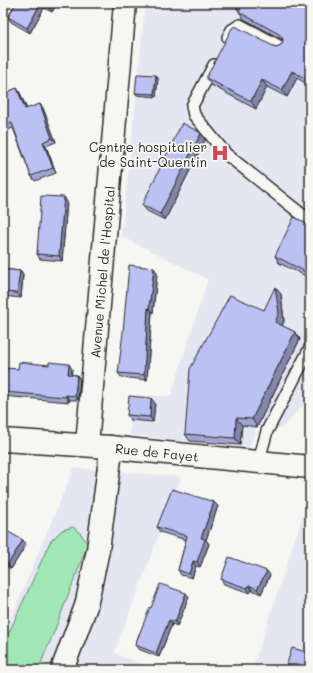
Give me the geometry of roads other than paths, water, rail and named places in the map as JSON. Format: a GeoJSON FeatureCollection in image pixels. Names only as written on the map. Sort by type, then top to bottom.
{"type":"FeatureCollection","features":[{"type":"Feature","properties":{"kind":"street","name":"Avenue Michel de l'Hospital"},"geometry":{"type":"LineString","coordinates":[[87,445],[125,3]]}},
{"type":"Feature","properties":{"kind":"street","name":"Rue de Fayet"},"geometry":{"type":"LineString","coordinates":[[3,440],[110,446],[136,450],[310,467]]}},
{"type":"Feature","properties":{"kind":"street"},"geometry":{"type":"LineString","coordinates":[[62,670],[86,606],[98,550],[110,459],[110,446]]}},
{"type":"Feature","properties":{"kind":"lane"},"geometry":{"type":"LineString","coordinates":[[225,44],[232,30],[240,25],[281,47]]}},
{"type":"Feature","properties":{"kind":"lane"},"geometry":{"type":"LineString","coordinates":[[218,58],[192,106],[194,115],[226,154],[305,218],[310,220]]}},
{"type":"Feature","properties":{"kind":"lane"},"geometry":{"type":"LineString","coordinates":[[260,462],[267,431],[310,348]]}},
{"type":"Feature","properties":{"kind":"place","name":"Centre hospitalier de Saint-Quentin"},"geometry":{"type":"Point","coordinates":[220,153]}}]}
